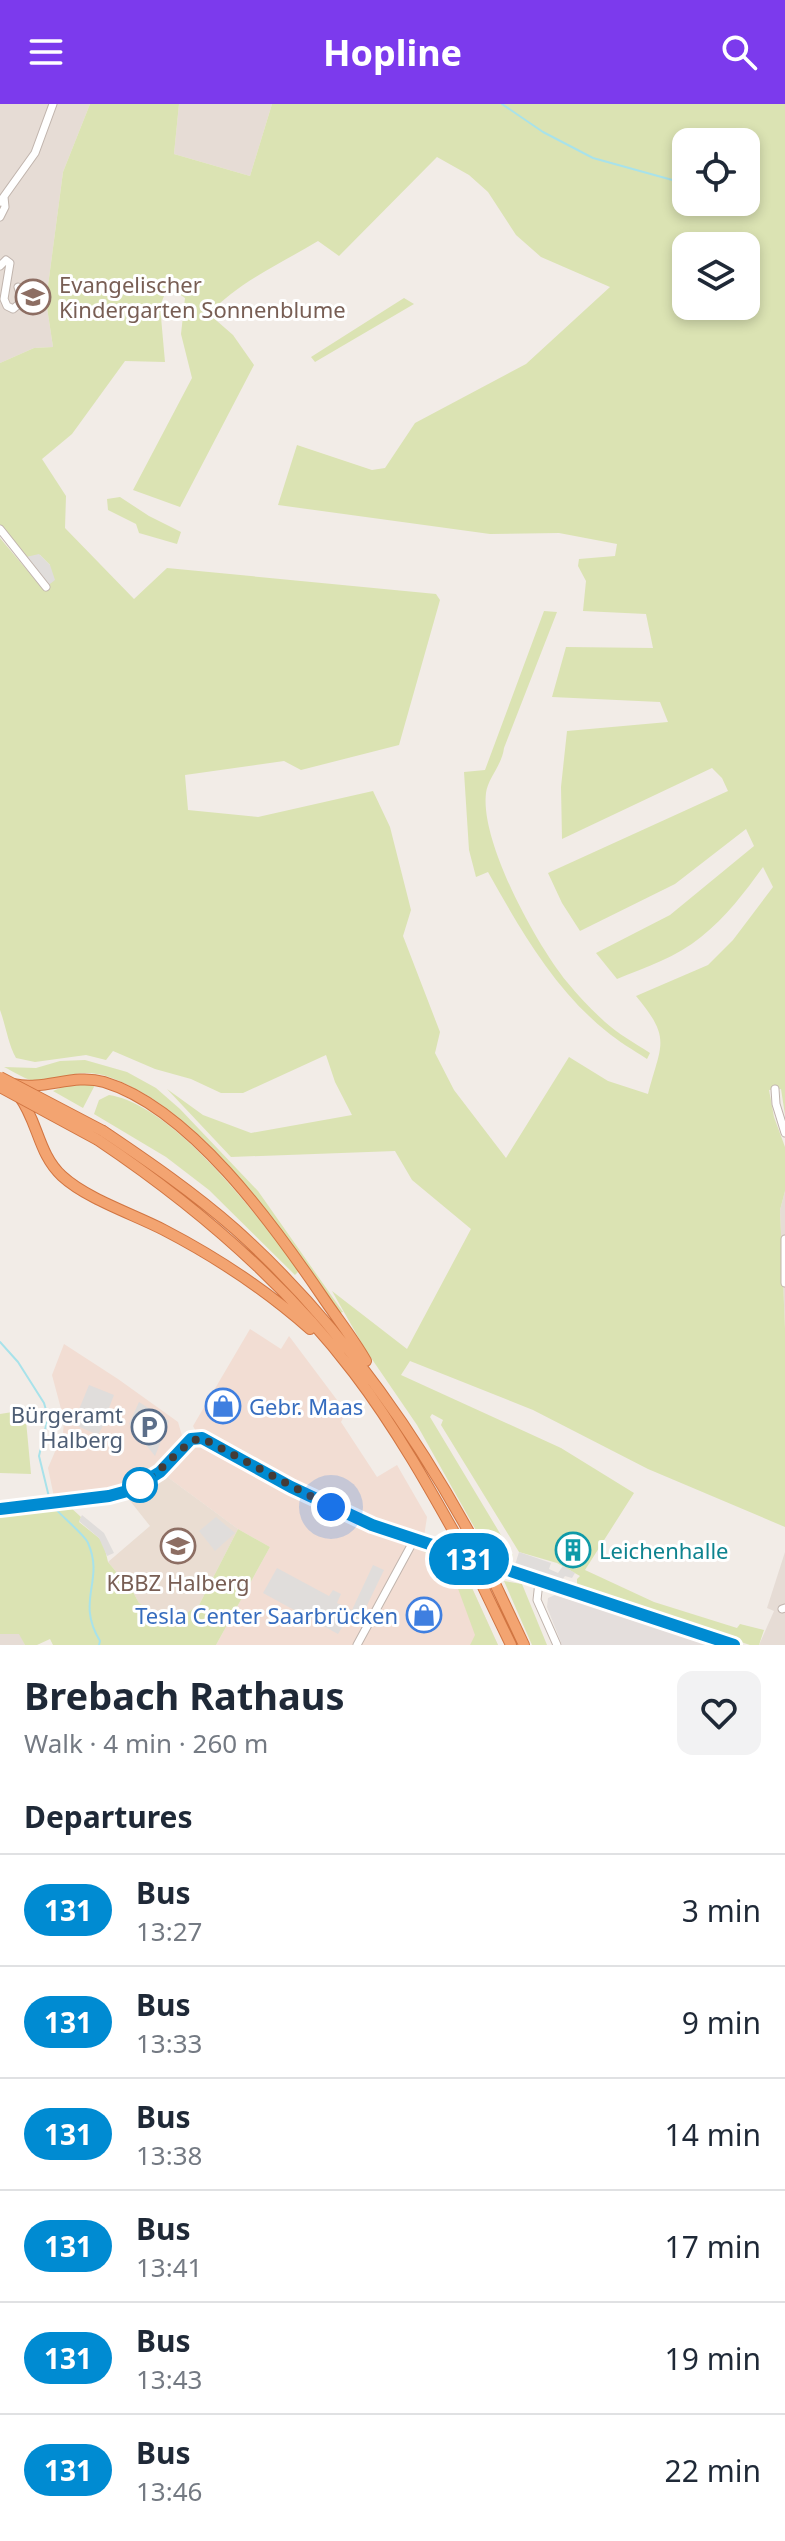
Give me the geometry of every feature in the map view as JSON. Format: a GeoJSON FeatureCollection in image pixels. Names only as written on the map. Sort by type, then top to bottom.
{"type":"FeatureCollection","features":[{"type":"Feature","properties":{"kind":"highway"},"geometry":{"type":"LineString","coordinates":[[37,1136],[34,1116],[38,1103],[44,1093],[64,1079]]}},
{"type":"Feature","properties":{"kind":"highway"},"geometry":{"type":"LineString","coordinates":[[1,1082],[28,1085],[64,1079],[101,1081],[142,1100],[182,1130],[228,1173],[289,1248],[362,1354],[483,1558],[524,1645]]}},
{"type":"Feature","properties":{"kind":"highway"},"geometry":{"type":"LineString","coordinates":[[1,1082],[101,1135],[204,1203],[268,1260],[327,1322],[384,1394]]}},
{"type":"Feature","properties":{"kind":"highway"},"geometry":{"type":"LineString","coordinates":[[1,1082],[21,1099],[53,1167],[72,1184],[167,1232],[259,1288],[339,1354]]}},
{"type":"Feature","properties":{"kind":"highway"},"geometry":{"type":"LineString","coordinates":[[101,1135],[227,1237],[300,1308],[339,1354],[392,1428],[472,1564],[511,1645]]}},
{"type":"Feature","properties":{"kind":"street"},"geometry":{"type":"LineString","coordinates":[[0,217],[5,207],[2,199],[35,153],[53,104]]}},
{"type":"Feature","properties":{"kind":"street"},"geometry":{"type":"LineString","coordinates":[[0,266],[6,260],[10,263],[4,299],[7,306],[13,309],[19,304],[21,296],[18,287]]}},
{"type":"Feature","properties":{"kind":"street"},"geometry":{"type":"LineString","coordinates":[[0,529],[46,587]]}},
{"type":"Feature","properties":{"kind":"street"},"geometry":{"type":"LineString","coordinates":[[775,1089],[785,1133]]}},
{"type":"Feature","properties":{"kind":"street"},"geometry":{"type":"LineString","coordinates":[[785,1239],[785,1283]]}},
{"type":"Feature","properties":{"kind":"street"},"geometry":{"type":"LineString","coordinates":[[0,1509],[109,1496],[131,1490],[160,1472],[188,1442],[198,1437],[352,1517],[734,1645]]}},
{"type":"Feature","properties":{"kind":"street"},"geometry":{"type":"LineString","coordinates":[[357,1645],[414,1540]]}},
{"type":"Feature","properties":{"kind":"street"},"geometry":{"type":"LineString","coordinates":[[539,1582],[537,1600],[557,1645]]}},
{"type":"Feature","properties":{"kind":"shaded area"},"geometry":{"type":"Polygon","coordinates":[[[0,104],[90,104],[63,172],[46,301],[53,347],[34,348],[0,363],[0,104]]]}},
{"type":"Feature","properties":{"kind":"shaded area"},"geometry":{"type":"Polygon","coordinates":[[[179,104],[272,104],[250,176],[174,154],[179,104]]]}},
{"type":"Feature","properties":{"kind":"shaded area"},"geometry":{"type":"Polygon","coordinates":[[[39,554],[50,565],[55,580],[46,587],[22,558],[39,554]]]}},
{"type":"Feature","properties":{"kind":"shaded area"},"geometry":{"type":"Polygon","coordinates":[[[785,1191],[785,1328],[780,1210],[785,1191]]]}},
{"type":"Feature","properties":{"kind":"shaded area"},"geometry":{"type":"Polygon","coordinates":[[[250,1329],[281,1349],[289,1336],[346,1412],[341,1422],[377,1477],[397,1465],[427,1517],[422,1550],[462,1566],[498,1645],[216,1645],[270,1547],[238,1529],[166,1476],[200,1439],[193,1426],[250,1329]]]}},
{"type":"Feature","properties":{"kind":"shaded area","name":"Bürgeramt Halberg"},"geometry":{"type":"Polygon","coordinates":[[[64,1344],[178,1422],[183,1439],[159,1468],[139,1481],[108,1492],[54,1497],[48,1468],[63,1433],[64,1420],[52,1375],[64,1344]]]}},
{"type":"Feature","properties":{"kind":"shaded area"},"geometry":{"type":"Polygon","coordinates":[[[89,1385],[114,1395],[109,1408],[120,1413],[116,1422],[107,1418],[98,1435],[73,1424],[89,1385]]]}},
{"type":"Feature","properties":{"kind":"shaded area","name":"Bürgeramt Halberg"},"geometry":{"type":"Polygon","coordinates":[[[139,1402],[169,1421],[155,1456],[129,1424],[139,1402]]]}},
{"type":"Feature","properties":{"kind":"shaded area","name":"KBBZ Halberg"},"geometry":{"type":"Polygon","coordinates":[[[166,1476],[238,1529],[199,1605],[170,1624],[139,1603],[108,1562],[150,1526],[127,1497],[149,1488],[166,1476]]]}},
{"type":"Feature","properties":{"kind":"shaded area"},"geometry":{"type":"Polygon","coordinates":[[[82,1515],[104,1533],[114,1553],[107,1556],[99,1538],[79,1521],[82,1515]]]}},
{"type":"Feature","properties":{"kind":"shaded area"},"geometry":{"type":"Polygon","coordinates":[[[216,1517],[235,1533],[215,1551],[199,1531],[216,1517]]]}},
{"type":"Feature","properties":{"kind":"shaded area"},"geometry":{"type":"Polygon","coordinates":[[[519,1552],[551,1563],[549,1569],[558,1573],[563,1566],[575,1573],[572,1578],[565,1576],[562,1580],[515,1565],[519,1552]]]}},
{"type":"Feature","properties":{"kind":"shaded area"},"geometry":{"type":"Polygon","coordinates":[[[785,1552],[785,1645],[759,1645],[774,1611],[767,1608],[785,1552]]]}},
{"type":"Feature","properties":{"kind":"shaded area"},"geometry":{"type":"Polygon","coordinates":[[[373,1565],[384,1570],[358,1624],[346,1621],[338,1634],[263,1593],[277,1568],[329,1596],[333,1590],[341,1594],[337,1603],[352,1610],[373,1565]]]}},
{"type":"Feature","properties":{"kind":"shaded area"},"geometry":{"type":"Polygon","coordinates":[[[555,1595],[709,1645],[562,1645],[547,1607],[548,1598],[555,1595]]]}},
{"type":"Feature","properties":{"kind":"shaded area"},"geometry":{"type":"Polygon","coordinates":[[[0,1634],[20,1634],[25,1645],[0,1645],[0,1634]]]}},
{"type":"Feature","properties":{"kind":"green space"},"geometry":{"type":"Polygon","coordinates":[[[90,104],[179,104],[174,154],[250,176],[272,104],[785,104],[785,1115],[781,1089],[769,1090],[774,1117],[785,1147],[785,1191],[780,1210],[785,1328],[785,1527],[648,1469],[533,1410],[410,1361],[401,1375],[561,1448],[634,1493],[585,1570],[654,1602],[737,1628],[740,1624],[764,1630],[759,1645],[750,1645],[577,1588],[580,1576],[557,1563],[519,1552],[441,1425],[443,1420],[432,1414],[430,1417],[513,1555],[511,1562],[505,1564],[491,1557],[417,1425],[365,1349],[332,1291],[407,1349],[471,1229],[412,1180],[395,1151],[231,1157],[167,1089],[203,1115],[251,1133],[352,1115],[335,1082],[326,1055],[243,1093],[221,1093],[113,1051],[106,1060],[86,1055],[35,1062],[16,1058],[13,1053],[0,1010],[0,538],[43,589],[50,565],[40,555],[22,558],[0,528],[0,363],[34,348],[53,347],[46,301],[63,172],[90,104]],[[437,157],[339,256],[318,241],[247,283],[209,314],[233,335],[254,365],[180,507],[133,490],[192,378],[181,334],[185,298],[168,286],[160,306],[165,362],[125,361],[72,434],[42,459],[66,496],[65,528],[134,599],[167,568],[436,594],[440,600],[399,745],[301,770],[284,761],[185,775],[188,810],[258,817],[373,791],[390,827],[411,910],[403,936],[440,1032],[435,1053],[454,1090],[506,1158],[569,1057],[608,1081],[648,1094],[659,1052],[659,1033],[655,1022],[636,996],[708,965],[733,940],[773,887],[763,867],[727,913],[692,944],[672,956],[617,979],[596,953],[670,915],[754,846],[746,829],[675,884],[580,931],[548,873],[728,791],[722,778],[712,768],[562,839],[561,787],[567,731],[668,722],[660,702],[552,697],[566,647],[653,648],[646,614],[583,611],[586,581],[578,566],[579,559],[615,556],[617,544],[559,533],[490,534],[278,505],[297,445],[372,470],[385,468],[415,423],[526,364],[610,287],[541,257],[516,235],[488,192],[469,175],[437,157]]]}},
{"type":"Feature","properties":{"kind":"green space"},"geometry":{"type":"Polygon","coordinates":[[[404,298],[414,304],[315,362],[311,357],[404,298]]]}},
{"type":"Feature","properties":{"kind":"green space"},"geometry":{"type":"Polygon","coordinates":[[[120,497],[181,532],[177,544],[139,533],[136,524],[108,510],[107,499],[120,497]]]}},
{"type":"Feature","properties":{"kind":"green space"},"geometry":{"type":"Polygon","coordinates":[[[544,611],[557,612],[501,760],[487,787],[486,814],[513,892],[554,965],[605,1022],[650,1053],[647,1059],[606,1031],[570,996],[526,936],[488,872],[476,877],[469,850],[464,772],[485,770],[544,611]]]}},
{"type":"Feature","properties":{"kind":"green space"},"geometry":{"type":"Polygon","coordinates":[[[85,1060],[127,1072],[156,1088],[180,1109],[258,1191],[343,1312],[340,1313],[294,1246],[240,1177],[178,1117],[144,1094],[99,1074],[81,1073],[33,1081],[4,1067],[36,1068],[60,1061],[85,1060]]]}},
{"type":"Feature","properties":{"kind":"green space"},"geometry":{"type":"Polygon","coordinates":[[[70,1084],[95,1085],[83,1108],[53,1091],[70,1084]]]}},
{"type":"Feature","properties":{"kind":"green space"},"geometry":{"type":"Polygon","coordinates":[[[109,1095],[135,1103],[188,1142],[240,1196],[299,1271],[295,1275],[209,1190],[166,1157],[94,1114],[99,1100],[109,1095]]]}},
{"type":"Feature","properties":{"kind":"green space"},"geometry":{"type":"Polygon","coordinates":[[[25,1410],[31,1474],[0,1473],[0,1414],[25,1410]]]}},
{"type":"Feature","properties":{"kind":"green space"},"geometry":{"type":"Polygon","coordinates":[[[69,1506],[81,1517],[79,1522],[99,1538],[108,1562],[139,1603],[170,1624],[199,1605],[238,1529],[270,1547],[216,1645],[53,1645],[50,1639],[37,1645],[25,1645],[19,1634],[0,1634],[0,1515],[69,1506]]]}},
{"type":"Feature","properties":{"kind":"green space"},"geometry":{"type":"Polygon","coordinates":[[[422,1550],[442,1557],[446,1567],[462,1566],[498,1645],[470,1645],[475,1635],[453,1575],[422,1550]]]}},
{"type":"Feature","properties":{"kind":"green space"},"geometry":{"type":"Polygon","coordinates":[[[504,1581],[522,1584],[547,1645],[532,1645],[504,1581]]]}},
{"type":"Feature","properties":{"kind":"waterway"},"geometry":{"type":"LineString","coordinates":[[502,104],[543,132],[593,158],[672,180]]}},
{"type":"Feature","properties":{"kind":"waterway"},"geometry":{"type":"LineString","coordinates":[[0,1342],[18,1362],[44,1403],[48,1417],[39,1456],[49,1497]]}},
{"type":"Feature","properties":{"kind":"waterway"},"geometry":{"type":"LineString","coordinates":[[54,1507],[88,1543],[94,1569],[90,1614],[99,1645]]}},
{"type":"Feature","properties":{"kind":"bus line","name":"131"},"geometry":{"type":"LineString","coordinates":[[0,1509],[109,1496],[131,1490],[160,1472],[191,1439],[198,1437],[291,1487],[372,1525],[734,1645]]}},
{"type":"Feature","properties":{"kind":"place","name":"Evangelischer Kindergarten Sonnenblume"},"geometry":{"type":"Point","coordinates":[33,297]}},
{"type":"Feature","properties":{"kind":"place","name":"Gebr. Maas"},"geometry":{"type":"Point","coordinates":[223,1406]}},
{"type":"Feature","properties":{"kind":"place","name":"Bürgeramt Halberg"},"geometry":{"type":"Point","coordinates":[149,1427]}},
{"type":"Feature","properties":{"kind":"place","name":"KBBZ Halberg"},"geometry":{"type":"Point","coordinates":[178,1546]}},
{"type":"Feature","properties":{"kind":"place","name":"Leichenhalle"},"geometry":{"type":"Point","coordinates":[573,1550]}},
{"type":"Feature","properties":{"kind":"place","name":"Tesla Center Saarbrücken"},"geometry":{"type":"Point","coordinates":[424,1615]}},
{"type":"Feature","properties":{"kind":"route"},"geometry":{"type":"LineString","coordinates":[[140,1485],[165,1467],[191,1439],[198,1437],[331,1507]]}}]}
